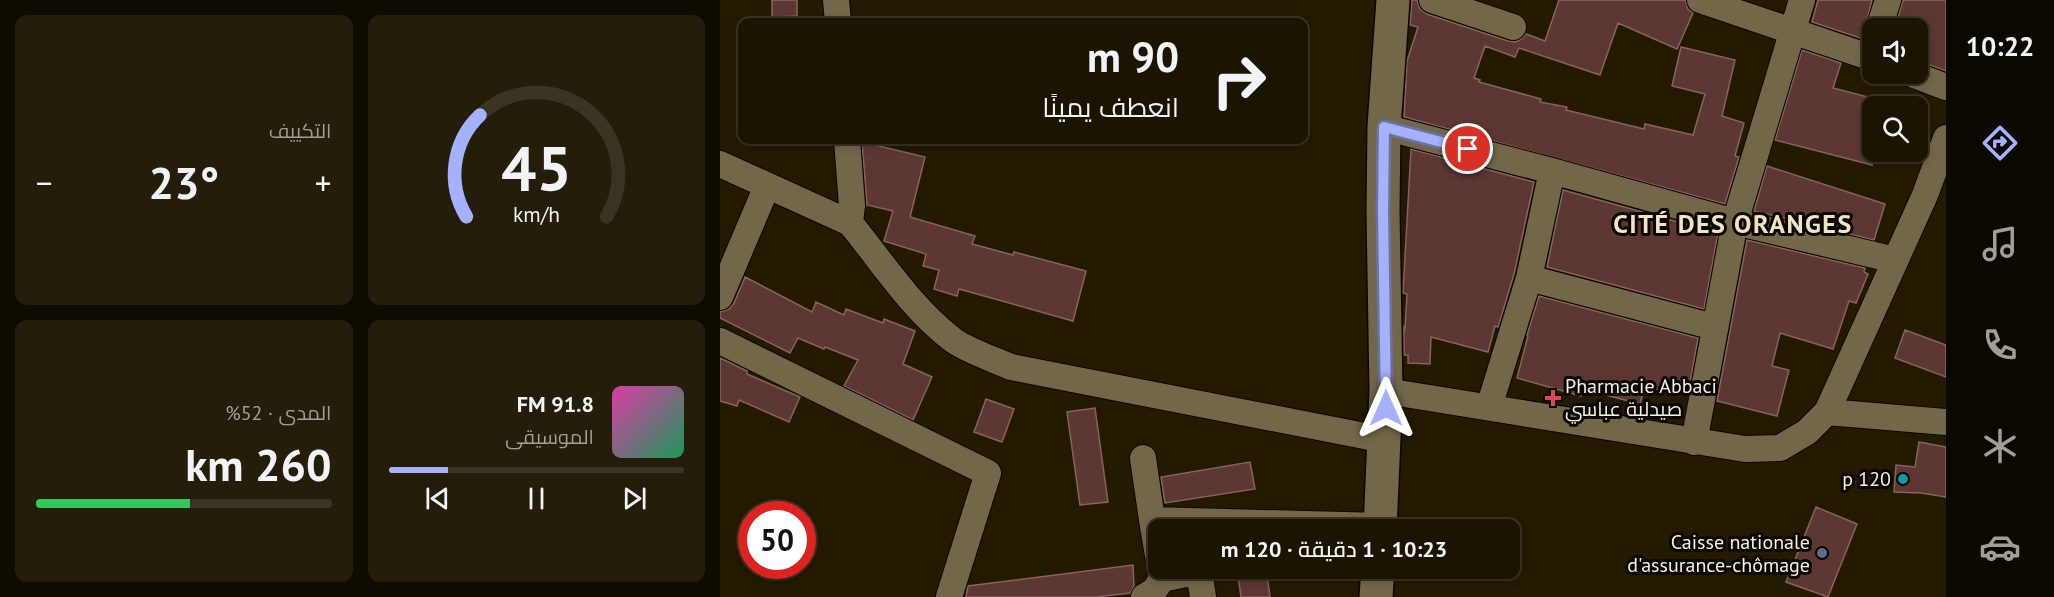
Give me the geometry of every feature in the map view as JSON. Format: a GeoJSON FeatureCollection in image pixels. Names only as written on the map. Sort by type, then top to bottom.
{"type":"FeatureCollection","features":[{"type":"Feature","properties":{"kind":"main road"},"geometry":{"type":"LineString","coordinates":[[1381,519],[1386,391],[1384,127],[1393,0]]}},
{"type":"Feature","properties":{"kind":"main road"},"geometry":{"type":"LineString","coordinates":[[1376,597],[1377,579]]}},
{"type":"Feature","properties":{"kind":"street"},"geometry":{"type":"LineString","coordinates":[[836,0],[838,18]]}},
{"type":"Feature","properties":{"kind":"street"},"geometry":{"type":"LineString","coordinates":[[1432,0],[1513,27]]}},
{"type":"Feature","properties":{"kind":"street"},"geometry":{"type":"LineString","coordinates":[[1700,0],[1862,52]]}},
{"type":"Feature","properties":{"kind":"street"},"geometry":{"type":"LineString","coordinates":[[1694,442],[1735,222],[1802,0]]}},
{"type":"Feature","properties":{"kind":"street"},"geometry":{"type":"LineString","coordinates":[[1882,18],[1888,0]]}},
{"type":"Feature","properties":{"kind":"street"},"geometry":{"type":"LineString","coordinates":[[1928,80],[1946,87]]}},
{"type":"Feature","properties":{"kind":"street"},"geometry":{"type":"LineString","coordinates":[[1384,127],[1735,222],[1895,260]]}},
{"type":"Feature","properties":{"kind":"street"},"geometry":{"type":"LineString","coordinates":[[1386,391],[1694,442],[1745,449],[1780,448],[1807,432],[1827,412],[1925,195],[1946,138]]}},
{"type":"Feature","properties":{"kind":"street"},"geometry":{"type":"LineString","coordinates":[[847,144],[852,205],[850,223]]}},
{"type":"Feature","properties":{"kind":"street"},"geometry":{"type":"LineString","coordinates":[[720,164],[850,223],[886,266],[903,293],[954,341],[1011,367],[1385,440]]}},
{"type":"Feature","properties":{"kind":"street"},"geometry":{"type":"LineString","coordinates":[[1490,407],[1529,278],[1552,171]]}},
{"type":"Feature","properties":{"kind":"street"},"geometry":{"type":"LineString","coordinates":[[720,297],[766,186]]}},
{"type":"Feature","properties":{"kind":"street"},"geometry":{"type":"LineString","coordinates":[[1529,278],[1714,327]]}},
{"type":"Feature","properties":{"kind":"street"},"geometry":{"type":"LineString","coordinates":[[720,341],[988,473],[949,597]]}},
{"type":"Feature","properties":{"kind":"street"},"geometry":{"type":"LineString","coordinates":[[1827,412],[1946,422]]}},
{"type":"Feature","properties":{"kind":"street"},"geometry":{"type":"LineString","coordinates":[[1143,458],[1152,519]]}},
{"type":"Feature","properties":{"kind":"street"},"geometry":{"type":"LineString","coordinates":[[1201,579],[1203,597]]}},
{"type":"Feature","properties":{"kind":"building"},"geometry":{"type":"Polygon","coordinates":[[[772,0],[797,0],[797,16],[772,17],[772,0]]]}},
{"type":"Feature","properties":{"kind":"building"},"geometry":{"type":"Polygon","coordinates":[[[1412,0],[1417,0],[1420,9],[1427,14],[1515,42],[1526,34],[1545,41],[1559,0],[1685,0],[1688,9],[1693,13],[1677,49],[1618,23],[1600,75],[1519,48],[1515,57],[1485,46],[1474,78],[1480,80],[1479,82],[1541,99],[1540,102],[1567,107],[1566,110],[1644,129],[1645,124],[1693,135],[1705,94],[1672,86],[1681,47],[1735,60],[1722,116],[1744,123],[1735,156],[1739,157],[1725,204],[1404,117],[1407,61],[1418,27],[1410,25],[1412,0]]]}},
{"type":"Feature","properties":{"kind":"building"},"geometry":{"type":"Polygon","coordinates":[[[1818,0],[1872,0],[1868,18],[1862,18],[1862,37],[1860,38],[1812,22],[1818,0]]]}},
{"type":"Feature","properties":{"kind":"building"},"geometry":{"type":"Polygon","coordinates":[[[1903,0],[1946,0],[1946,71],[1928,64],[1928,18],[1898,18],[1903,0]]]}},
{"type":"Feature","properties":{"kind":"building"},"geometry":{"type":"Polygon","coordinates":[[[1802,50],[1841,63],[1833,88],[1864,96],[1862,96],[1862,162],[1872,162],[1872,165],[1775,140],[1802,50]]]}},
{"type":"Feature","properties":{"kind":"building"},"geometry":{"type":"Polygon","coordinates":[[[862,144],[925,157],[910,217],[975,236],[972,244],[1013,255],[1014,252],[1086,271],[1073,321],[959,289],[957,296],[934,289],[939,270],[923,266],[926,254],[884,241],[893,211],[867,205],[862,144]]]}},
{"type":"Feature","properties":{"kind":"building"},"geometry":{"type":"Polygon","coordinates":[[[1411,149],[1534,182],[1514,274],[1488,352],[1431,337],[1430,364],[1408,363],[1408,355],[1404,355],[1407,294],[1403,293],[1411,149]]]}},
{"type":"Feature","properties":{"kind":"building"},"geometry":{"type":"Polygon","coordinates":[[[1767,166],[1885,204],[1874,240],[1754,211],[1767,166]]]}},
{"type":"Feature","properties":{"kind":"building"},"geometry":{"type":"Polygon","coordinates":[[[1563,190],[1718,233],[1704,309],[1547,267],[1563,190]]]}},
{"type":"Feature","properties":{"kind":"building"},"geometry":{"type":"Polygon","coordinates":[[[1747,240],[1865,268],[1864,272],[1868,274],[1856,303],[1849,301],[1833,349],[1780,333],[1772,366],[1789,370],[1777,416],[1717,401],[1747,240]]]}},
{"type":"Feature","properties":{"kind":"building"},"geometry":{"type":"Polygon","coordinates":[[[745,277],[812,312],[816,302],[844,315],[846,309],[883,323],[884,319],[915,331],[903,364],[932,377],[913,420],[844,386],[858,360],[798,338],[790,353],[720,318],[720,312],[729,309],[734,303],[745,277]]]}},
{"type":"Feature","properties":{"kind":"building"},"geometry":{"type":"Polygon","coordinates":[[[1539,296],[1698,338],[1688,394],[1679,392],[1678,395],[1645,386],[1640,404],[1583,389],[1581,396],[1517,378],[1539,296]]]}},
{"type":"Feature","properties":{"kind":"building"},"geometry":{"type":"Polygon","coordinates":[[[1905,330],[1946,345],[1946,377],[1895,358],[1905,330]]]}},
{"type":"Feature","properties":{"kind":"building"},"geometry":{"type":"Polygon","coordinates":[[[720,358],[747,371],[747,374],[800,397],[789,422],[739,400],[737,406],[720,401],[720,358]]]}},
{"type":"Feature","properties":{"kind":"building"},"geometry":{"type":"Polygon","coordinates":[[[986,399],[1014,409],[1002,442],[974,432],[986,399]]]}},
{"type":"Feature","properties":{"kind":"building"},"geometry":{"type":"Polygon","coordinates":[[[1095,408],[1108,502],[1080,505],[1067,412],[1095,408]]]}},
{"type":"Feature","properties":{"kind":"building"},"geometry":{"type":"Polygon","coordinates":[[[1919,442],[1946,447],[1946,497],[1894,492],[1896,465],[1915,467],[1919,442]]]}},
{"type":"Feature","properties":{"kind":"building"},"geometry":{"type":"Polygon","coordinates":[[[1250,462],[1255,489],[1165,503],[1161,477],[1250,462]]]}},
{"type":"Feature","properties":{"kind":"building","name":"Caisse nationale d'assurance-chômage"},"geometry":{"type":"Polygon","coordinates":[[[1816,507],[1857,524],[1828,597],[1786,582],[1816,507]]]}},
{"type":"Feature","properties":{"kind":"building"},"geometry":{"type":"Polygon","coordinates":[[[1133,565],[1134,586],[1130,593],[1096,597],[966,597],[968,586],[1133,565]]]}},
{"type":"Feature","properties":{"kind":"building"},"geometry":{"type":"Polygon","coordinates":[[[1239,579],[1268,579],[1270,597],[1241,597],[1239,579]]]}},
{"type":"Feature","properties":{"kind":"place","name":"Pharmacie Abbaci صيدلية عباسي"},"geometry":{"type":"Point","coordinates":[1553,398]}},
{"type":"Feature","properties":{"kind":"place","name":"p 120"},"geometry":{"type":"Point","coordinates":[1903,479]}},
{"type":"Feature","properties":{"kind":"place","name":"Caisse nationale d'assurance-chômage"},"geometry":{"type":"Point","coordinates":[1822,553]}},
{"type":"Feature","properties":{"kind":"district","name":"CITÉ DES ORANGES"},"geometry":{"type":"Point","coordinates":[1733,223]}},
{"type":"Feature","properties":{"kind":"route"},"geometry":{"type":"LineString","coordinates":[[1386,408],[1384,127],[1468,149]]}}]}
